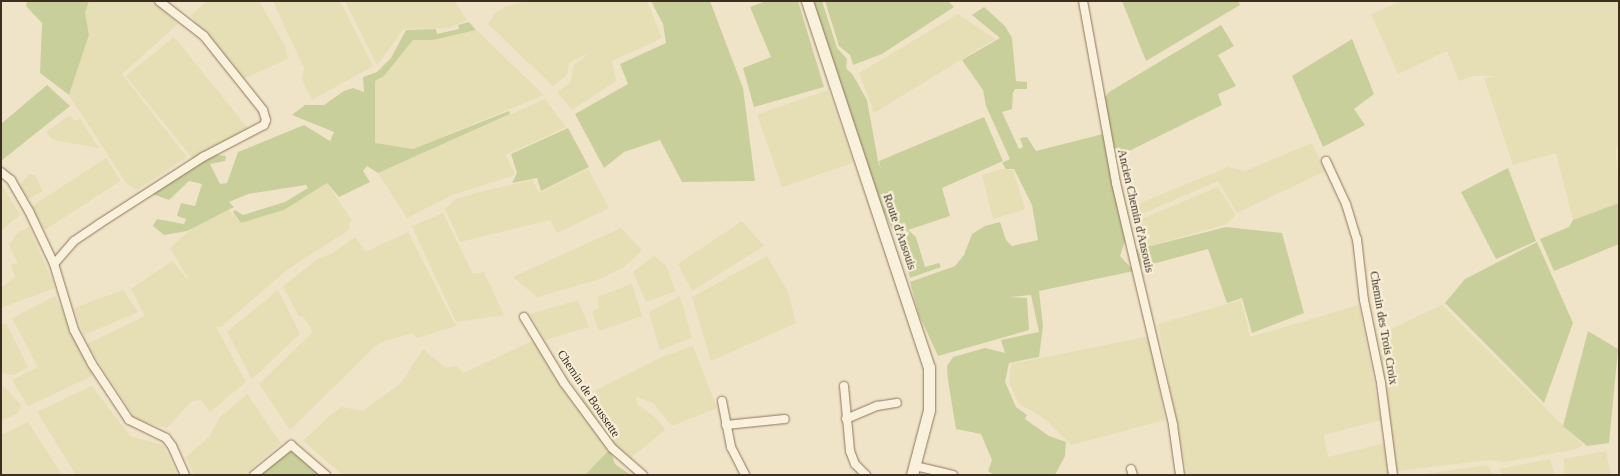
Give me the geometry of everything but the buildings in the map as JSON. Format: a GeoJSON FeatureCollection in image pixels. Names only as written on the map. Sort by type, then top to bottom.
{"type":"FeatureCollection","features":[{"type":"Feature","properties":{"kind":"street"},"geometry":{"type":"LineString","coordinates":[[54,264],[74,241],[99,224],[203,157],[264,125],[266,120],[263,110],[204,36],[159,1]]}},
{"type":"Feature","properties":{"kind":"street","name":"Route d'Ansouis"},"geometry":{"type":"LineString","coordinates":[[807,1],[929,367],[929,410],[914,470]]}},
{"type":"Feature","properties":{"kind":"street","name":"Ancien Chemin d'Ansouis"},"geometry":{"type":"LineString","coordinates":[[1084,1],[1116,183],[1173,425],[1180,475]]}},
{"type":"Feature","properties":{"kind":"street","name":"Chemin des Trois Croix"},"geometry":{"type":"LineString","coordinates":[[1326,161],[1346,204],[1356,239],[1364,300],[1382,383],[1393,475]]}},
{"type":"Feature","properties":{"kind":"street"},"geometry":{"type":"LineString","coordinates":[[1,172],[22,198],[54,264],[74,330],[92,364],[129,420],[166,438],[172,446],[185,475]]}},
{"type":"Feature","properties":{"kind":"street","name":"Chemin de Boussette"},"geometry":{"type":"LineString","coordinates":[[524,317],[564,383],[612,448],[643,475]]}},
{"type":"Feature","properties":{"kind":"street"},"geometry":{"type":"LineString","coordinates":[[844,386],[850,451],[855,464],[866,475]]}},
{"type":"Feature","properties":{"kind":"street"},"geometry":{"type":"LineString","coordinates":[[722,401],[732,447],[745,475]]}},
{"type":"Feature","properties":{"kind":"street"},"geometry":{"type":"LineString","coordinates":[[846,418],[878,406],[897,403]]}},
{"type":"Feature","properties":{"kind":"street"},"geometry":{"type":"LineString","coordinates":[[726,425],[785,419]]}},
{"type":"Feature","properties":{"kind":"street"},"geometry":{"type":"LineString","coordinates":[[254,475],[291,445],[326,475]]}},
{"type":"Feature","properties":{"kind":"street"},"geometry":{"type":"LineString","coordinates":[[914,470],[952,475]]}},
{"type":"Feature","properties":{"kind":"shaded area"},"geometry":{"type":"Polygon","coordinates":[[[89,1],[154,1],[178,24],[122,74],[187,157],[137,190],[126,183],[69,95],[89,35],[85,13],[89,1]]]}},
{"type":"Feature","properties":{"kind":"shaded area"},"geometry":{"type":"Polygon","coordinates":[[[207,1],[259,1],[285,46],[288,59],[243,79],[195,23],[191,15],[207,1]]]}},
{"type":"Feature","properties":{"kind":"shaded area"},"geometry":{"type":"Polygon","coordinates":[[[273,1],[340,1],[373,66],[312,100],[302,79],[304,68],[273,1]]]}},
{"type":"Feature","properties":{"kind":"shaded area"},"geometry":{"type":"Polygon","coordinates":[[[345,1],[455,1],[467,20],[449,28],[404,29],[377,65],[345,1]]]}},
{"type":"Feature","properties":{"kind":"shaded area"},"geometry":{"type":"Polygon","coordinates":[[[647,1],[662,38],[612,61],[616,81],[572,110],[557,92],[570,83],[574,65],[591,52],[569,63],[567,75],[553,86],[488,24],[495,13],[507,6],[524,2],[647,1]]]}},
{"type":"Feature","properties":{"kind":"shaded area"},"geometry":{"type":"Polygon","coordinates":[[[1402,1],[1619,1],[1619,140],[1616,151],[1619,203],[1573,220],[1556,153],[1513,165],[1484,78],[1496,76],[1473,76],[1459,81],[1447,51],[1398,74],[1371,14],[1402,1]]]}},
{"type":"Feature","properties":{"kind":"shaded area"},"geometry":{"type":"Polygon","coordinates":[[[958,14],[995,39],[874,113],[859,73],[958,14]]]}},
{"type":"Feature","properties":{"kind":"shaded area"},"geometry":{"type":"Polygon","coordinates":[[[476,30],[544,95],[413,149],[374,143],[375,81],[384,76],[413,40],[433,40],[476,30]]]}},
{"type":"Feature","properties":{"kind":"shaded area"},"geometry":{"type":"Polygon","coordinates":[[[174,37],[248,129],[200,168],[126,76],[174,37]]]}},
{"type":"Feature","properties":{"kind":"shaded area"},"geometry":{"type":"Polygon","coordinates":[[[828,90],[853,163],[782,187],[757,114],[828,90]]]}},
{"type":"Feature","properties":{"kind":"shaded area"},"geometry":{"type":"Polygon","coordinates":[[[545,99],[566,127],[506,155],[515,175],[452,195],[407,218],[378,173],[545,99]]]}},
{"type":"Feature","properties":{"kind":"shaded area"},"geometry":{"type":"Polygon","coordinates":[[[70,115],[74,121],[80,119],[99,148],[53,140],[46,132],[70,115]]]}},
{"type":"Feature","properties":{"kind":"shaded area"},"geometry":{"type":"Polygon","coordinates":[[[1312,143],[1325,171],[1237,213],[1218,181],[1130,219],[1128,208],[1228,167],[1245,171],[1312,143]]]}},
{"type":"Feature","properties":{"kind":"shaded area"},"geometry":{"type":"Polygon","coordinates":[[[106,158],[121,181],[45,230],[31,207],[106,158]]]}},
{"type":"Feature","properties":{"kind":"shaded area"},"geometry":{"type":"Polygon","coordinates":[[[588,169],[609,208],[557,233],[550,220],[460,242],[445,209],[454,200],[532,180],[540,193],[588,169]]]}},
{"type":"Feature","properties":{"kind":"shaded area"},"geometry":{"type":"Polygon","coordinates":[[[1002,169],[1013,170],[1025,209],[993,219],[982,175],[1002,169]]]}},
{"type":"Feature","properties":{"kind":"shaded area"},"geometry":{"type":"Polygon","coordinates":[[[29,174],[35,175],[43,191],[29,199],[19,186],[29,174]]]}},
{"type":"Feature","properties":{"kind":"shaded area"},"geometry":{"type":"Polygon","coordinates":[[[1,183],[20,215],[1,231],[1,183]]]}},
{"type":"Feature","properties":{"kind":"shaded area"},"geometry":{"type":"Polygon","coordinates":[[[327,183],[351,219],[349,230],[288,269],[221,327],[216,327],[246,382],[210,412],[201,400],[192,401],[167,428],[136,420],[87,344],[145,316],[131,289],[172,261],[191,283],[170,248],[197,224],[229,210],[241,223],[284,210],[327,183]]]}},
{"type":"Feature","properties":{"kind":"shaded area"},"geometry":{"type":"Polygon","coordinates":[[[1218,187],[1236,215],[1227,224],[1140,249],[1132,223],[1218,187]]]}},
{"type":"Feature","properties":{"kind":"shaded area"},"geometry":{"type":"Polygon","coordinates":[[[443,213],[473,274],[484,272],[504,315],[456,322],[412,226],[443,213]]]}},
{"type":"Feature","properties":{"kind":"shaded area"},"geometry":{"type":"Polygon","coordinates":[[[742,221],[764,246],[692,291],[678,264],[742,221]]]}},
{"type":"Feature","properties":{"kind":"shaded area"},"geometry":{"type":"Polygon","coordinates":[[[29,227],[55,288],[1,308],[1,288],[15,277],[11,265],[18,263],[9,245],[17,233],[29,227]]]}},
{"type":"Feature","properties":{"kind":"shaded area"},"geometry":{"type":"Polygon","coordinates":[[[621,228],[642,250],[624,267],[597,280],[537,297],[513,277],[621,228]]]}},
{"type":"Feature","properties":{"kind":"shaded area"},"geometry":{"type":"Polygon","coordinates":[[[408,232],[456,326],[417,338],[412,333],[379,343],[290,430],[259,384],[313,332],[303,316],[299,317],[283,286],[316,260],[333,253],[355,237],[366,252],[408,232]]]}},
{"type":"Feature","properties":{"kind":"shaded area"},"geometry":{"type":"Polygon","coordinates":[[[654,256],[666,266],[676,291],[646,302],[633,272],[654,256]]]}},
{"type":"Feature","properties":{"kind":"shaded area"},"geometry":{"type":"Polygon","coordinates":[[[767,256],[788,292],[796,323],[711,361],[692,297],[767,256]]]}},
{"type":"Feature","properties":{"kind":"shaded area"},"geometry":{"type":"Polygon","coordinates":[[[632,284],[642,316],[599,331],[592,312],[599,308],[597,297],[632,284]]]}},
{"type":"Feature","properties":{"kind":"shaded area"},"geometry":{"type":"Polygon","coordinates":[[[123,290],[138,312],[84,335],[74,308],[123,290]]]}},
{"type":"Feature","properties":{"kind":"shaded area"},"geometry":{"type":"Polygon","coordinates":[[[278,290],[300,334],[252,379],[227,332],[278,290]]]}},
{"type":"Feature","properties":{"kind":"shaded area"},"geometry":{"type":"Polygon","coordinates":[[[55,296],[94,375],[28,406],[12,380],[38,367],[12,318],[55,296]]]}},
{"type":"Feature","properties":{"kind":"shaded area"},"geometry":{"type":"Polygon","coordinates":[[[680,296],[692,338],[660,350],[649,312],[680,296]]]}},
{"type":"Feature","properties":{"kind":"shaded area"},"geometry":{"type":"Polygon","coordinates":[[[578,300],[589,327],[545,340],[530,314],[578,300]]]}},
{"type":"Feature","properties":{"kind":"shaded area"},"geometry":{"type":"Polygon","coordinates":[[[1241,300],[1250,337],[1359,305],[1381,420],[1324,435],[1328,457],[1385,443],[1388,475],[1187,475],[1158,324],[1241,300]]]}},
{"type":"Feature","properties":{"kind":"shaded area"},"geometry":{"type":"Polygon","coordinates":[[[1442,305],[1583,445],[1573,450],[1503,462],[1490,460],[1397,471],[1378,335],[1442,305]]]}},
{"type":"Feature","properties":{"kind":"shaded area"},"geometry":{"type":"Polygon","coordinates":[[[6,323],[28,367],[14,375],[1,373],[1,325],[6,323]]]}},
{"type":"Feature","properties":{"kind":"shaded area"},"geometry":{"type":"Polygon","coordinates":[[[1150,336],[1165,420],[1071,445],[1044,418],[1019,404],[1009,382],[1011,364],[1150,336]]]}},
{"type":"Feature","properties":{"kind":"shaded area"},"geometry":{"type":"Polygon","coordinates":[[[536,339],[610,449],[585,475],[343,475],[303,441],[342,407],[363,411],[402,382],[423,349],[446,368],[456,366],[464,373],[536,339]]]}},
{"type":"Feature","properties":{"kind":"shaded area"},"geometry":{"type":"Polygon","coordinates":[[[693,346],[717,408],[672,426],[654,404],[636,396],[637,404],[655,417],[665,430],[627,461],[578,399],[662,357],[693,346]]]}},
{"type":"Feature","properties":{"kind":"shaded area"},"geometry":{"type":"Polygon","coordinates":[[[3,385],[21,405],[18,413],[1,421],[3,385]]]}},
{"type":"Feature","properties":{"kind":"shaded area"},"geometry":{"type":"Polygon","coordinates":[[[92,386],[130,436],[163,445],[177,475],[76,475],[37,412],[92,386]]]}},
{"type":"Feature","properties":{"kind":"shaded area"},"geometry":{"type":"Polygon","coordinates":[[[247,394],[281,443],[244,475],[194,475],[186,457],[210,436],[219,418],[247,394]]]}},
{"type":"Feature","properties":{"kind":"shaded area"},"geometry":{"type":"Polygon","coordinates":[[[28,422],[62,475],[1,475],[1,435],[28,422]]]}},
{"type":"Feature","properties":{"kind":"shaded area"},"geometry":{"type":"Polygon","coordinates":[[[1606,451],[1611,475],[1564,475],[1564,459],[1606,451]]]}},
{"type":"Feature","properties":{"kind":"shaded area"},"geometry":{"type":"Polygon","coordinates":[[[1550,459],[1555,475],[1503,475],[1499,469],[1550,459]]]}},
{"type":"Feature","properties":{"kind":"shaded area"},"geometry":{"type":"Polygon","coordinates":[[[1487,465],[1494,475],[1419,475],[1487,465]]]}},
{"type":"Feature","properties":{"kind":"green space"},"geometry":{"type":"Polygon","coordinates":[[[27,1],[89,1],[85,13],[89,35],[69,95],[40,73],[42,23],[26,6],[27,1]]]}},
{"type":"Feature","properties":{"kind":"green space"},"geometry":{"type":"Polygon","coordinates":[[[651,1],[710,1],[743,88],[755,181],[682,182],[660,140],[624,152],[604,168],[575,114],[628,84],[620,64],[666,43],[663,24],[651,1]]]}},
{"type":"Feature","properties":{"kind":"green space"},"geometry":{"type":"Polygon","coordinates":[[[766,1],[798,1],[824,87],[754,107],[743,68],[771,57],[750,7],[766,1]]]}},
{"type":"Feature","properties":{"kind":"green space"},"geometry":{"type":"Polygon","coordinates":[[[812,1],[822,1],[837,48],[847,59],[846,68],[853,75],[867,100],[878,161],[881,169],[879,161],[984,117],[1003,161],[942,188],[950,216],[908,230],[916,237],[925,267],[939,263],[941,267],[910,278],[905,257],[878,199],[812,1]]]}},
{"type":"Feature","properties":{"kind":"green space"},"geometry":{"type":"Polygon","coordinates":[[[825,1],[948,1],[954,7],[882,54],[853,65],[850,55],[839,46],[825,1]]]}},
{"type":"Feature","properties":{"kind":"green space"},"geometry":{"type":"Polygon","coordinates":[[[1122,1],[1238,1],[1240,5],[1146,61],[1122,1]]]}},
{"type":"Feature","properties":{"kind":"green space"},"geometry":{"type":"Polygon","coordinates":[[[984,7],[1005,26],[1012,38],[1016,81],[1027,82],[1027,89],[1015,89],[1012,109],[1002,112],[1019,149],[1023,147],[1020,138],[1027,137],[1036,151],[1103,134],[1125,241],[1120,256],[1134,271],[1039,291],[1043,326],[1039,357],[1009,363],[1005,382],[1016,407],[1027,415],[1025,419],[1049,436],[1066,442],[1065,456],[1055,475],[994,475],[988,471],[992,460],[981,434],[956,429],[948,380],[947,366],[953,357],[985,348],[1005,353],[1001,340],[1039,332],[1031,295],[1010,297],[1027,298],[1029,330],[938,356],[919,315],[910,282],[955,266],[964,255],[972,234],[985,226],[1000,222],[1006,240],[1012,246],[1038,240],[1032,205],[1014,169],[1006,169],[1002,163],[1010,159],[986,106],[983,90],[962,60],[1000,38],[972,15],[984,7]]]}},
{"type":"Feature","properties":{"kind":"green space"},"geometry":{"type":"Polygon","coordinates":[[[469,22],[476,30],[433,40],[413,40],[384,76],[375,81],[375,143],[413,149],[509,111],[510,114],[378,173],[367,166],[363,171],[370,182],[339,197],[327,183],[284,210],[241,223],[233,212],[235,210],[243,215],[285,202],[308,188],[306,185],[248,194],[229,202],[234,207],[187,231],[164,235],[153,226],[157,219],[184,224],[186,219],[177,216],[181,203],[195,206],[202,184],[189,181],[169,200],[152,194],[201,162],[216,155],[226,156],[225,161],[210,164],[220,184],[227,183],[238,152],[304,125],[330,141],[334,132],[292,115],[305,105],[324,105],[344,91],[353,88],[364,92],[363,77],[377,72],[391,58],[406,30],[436,29],[437,34],[459,29],[458,25],[469,22]]]}},
{"type":"Feature","properties":{"kind":"green space"},"geometry":{"type":"Polygon","coordinates":[[[1221,25],[1234,46],[1218,55],[1236,86],[1218,94],[1222,105],[1115,158],[1103,100],[1109,92],[1221,25]]]}},
{"type":"Feature","properties":{"kind":"green space"},"geometry":{"type":"Polygon","coordinates":[[[1352,39],[1374,94],[1354,109],[1365,125],[1323,147],[1292,76],[1352,39]]]}},
{"type":"Feature","properties":{"kind":"green space"},"geometry":{"type":"Polygon","coordinates":[[[47,85],[70,106],[1,161],[1,124],[47,85]]]}},
{"type":"Feature","properties":{"kind":"green space"},"geometry":{"type":"Polygon","coordinates":[[[568,128],[589,167],[541,191],[537,178],[512,183],[517,173],[511,154],[568,128]]]}},
{"type":"Feature","properties":{"kind":"green space"},"geometry":{"type":"Polygon","coordinates":[[[1508,168],[1536,241],[1496,259],[1461,192],[1508,168]]]}},
{"type":"Feature","properties":{"kind":"green space"},"geometry":{"type":"Polygon","coordinates":[[[1619,203],[1619,244],[1554,271],[1540,239],[1569,227],[1573,220],[1619,203]]]}},
{"type":"Feature","properties":{"kind":"green space"},"geometry":{"type":"Polygon","coordinates":[[[1226,227],[1282,233],[1304,313],[1252,333],[1242,298],[1227,303],[1208,249],[1138,268],[1135,250],[1226,227]]]}},
{"type":"Feature","properties":{"kind":"green space"},"geometry":{"type":"Polygon","coordinates":[[[1537,242],[1573,323],[1544,403],[1445,303],[1465,279],[1537,242]]]}},
{"type":"Feature","properties":{"kind":"green space"},"geometry":{"type":"Polygon","coordinates":[[[1588,331],[1618,349],[1609,443],[1587,446],[1563,426],[1588,331]]]}},
{"type":"Feature","properties":{"kind":"green space"},"geometry":{"type":"Polygon","coordinates":[[[610,449],[615,464],[631,475],[585,475],[610,449]]]}},
{"type":"Feature","properties":{"kind":"green space"},"geometry":{"type":"Polygon","coordinates":[[[284,452],[295,452],[319,475],[258,475],[284,452]]]}}]}
